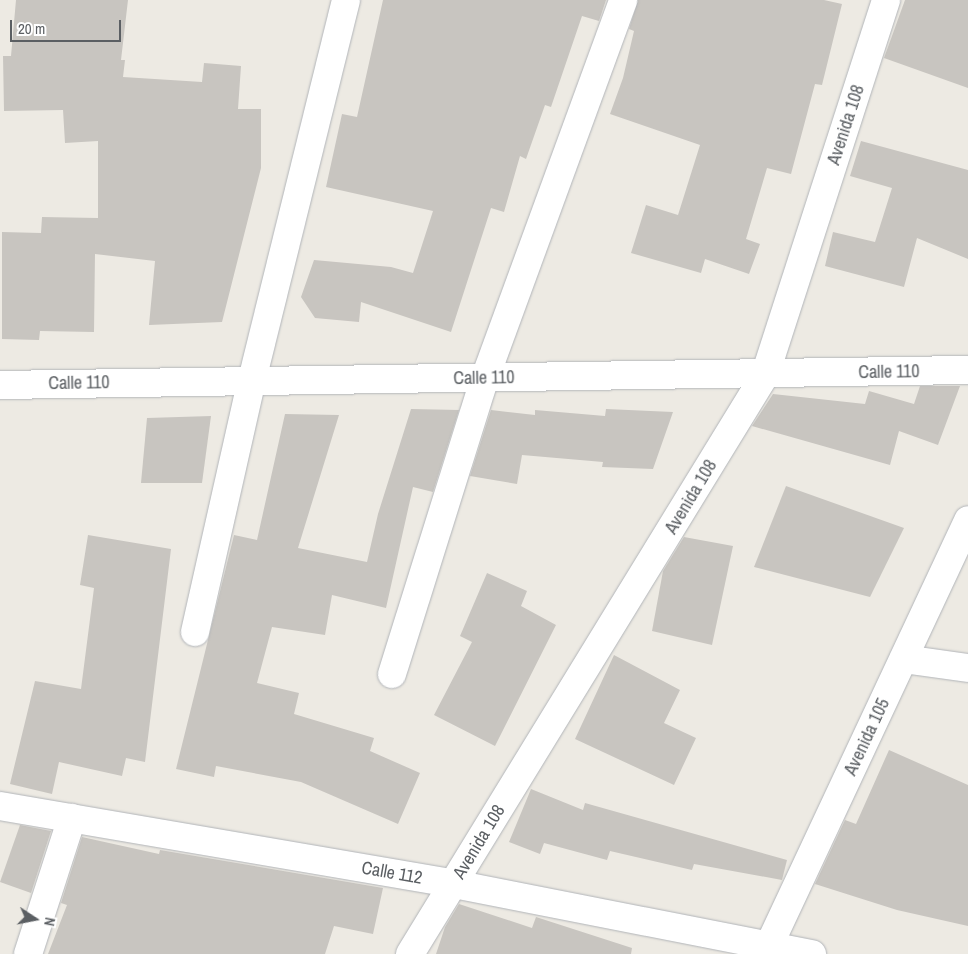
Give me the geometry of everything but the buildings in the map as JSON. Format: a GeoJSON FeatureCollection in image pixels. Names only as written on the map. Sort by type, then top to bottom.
{"type":"FeatureCollection","features":[{"type":"Feature","properties":{"kind":"street"},"geometry":{"type":"LineString","coordinates":[[195,632],[252,380],[346,0]]}},
{"type":"Feature","properties":{"kind":"street"},"geometry":{"type":"LineString","coordinates":[[392,674],[485,378],[623,0]]}},
{"type":"Feature","properties":{"kind":"street","name":"Avenida 108"},"geometry":{"type":"LineString","coordinates":[[410,954],[765,375],[886,0]]}},
{"type":"Feature","properties":{"kind":"street","name":"Calle 110"},"geometry":{"type":"LineString","coordinates":[[0,385],[252,380],[765,375],[968,370]]}},
{"type":"Feature","properties":{"kind":"street","name":"Avenida 105"},"geometry":{"type":"LineString","coordinates":[[767,950],[968,520]]}},
{"type":"Feature","properties":{"kind":"street"},"geometry":{"type":"LineString","coordinates":[[904,659],[968,668]]}},
{"type":"Feature","properties":{"kind":"street","name":"Calle 112"},"geometry":{"type":"LineString","coordinates":[[0,806],[454,884],[767,950],[812,954]]}},
{"type":"Feature","properties":{"kind":"street"},"geometry":{"type":"LineString","coordinates":[[28,954],[72,818]]}}]}
